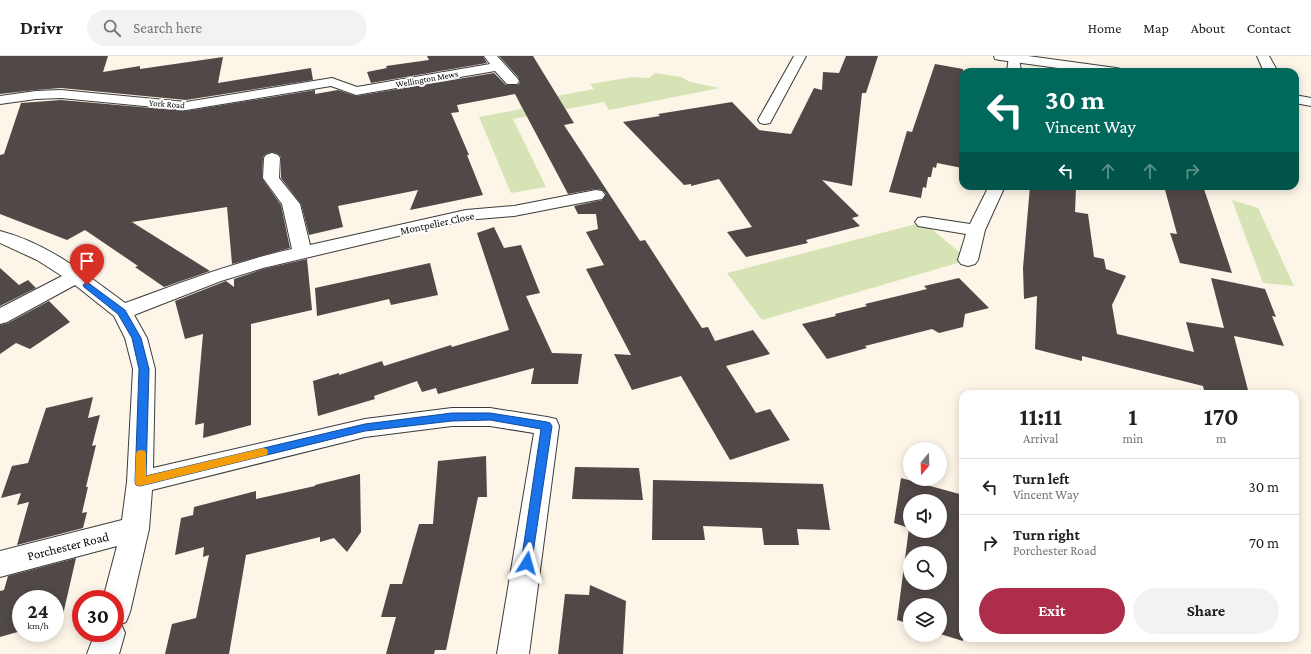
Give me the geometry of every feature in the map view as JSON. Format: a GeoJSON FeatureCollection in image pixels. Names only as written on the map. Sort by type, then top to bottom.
{"type":"FeatureCollection","features":[{"type":"Feature","properties":{"kind":"street"},"geometry":{"type":"LineString","coordinates":[[765,120],[800,56]]}},
{"type":"Feature","properties":{"kind":"street"},"geometry":{"type":"LineString","coordinates":[[1000,56],[1087,68]]}},
{"type":"Feature","properties":{"kind":"street"},"geometry":{"type":"LineString","coordinates":[[1263,56],[1269,68]]}},
{"type":"Feature","properties":{"kind":"street"},"geometry":{"type":"LineString","coordinates":[[1014,58],[1014,68]]}},
{"type":"Feature","properties":{"kind":"street","name":"Wellington Mews"},"geometry":{"type":"LineString","coordinates":[[356,91],[494,61],[512,81]]}},
{"type":"Feature","properties":{"kind":"street","name":"York Road"},"geometry":{"type":"LineString","coordinates":[[0,100],[36,95],[61,94],[186,106],[332,82],[356,91]]}},
{"type":"Feature","properties":{"kind":"street"},"geometry":{"type":"LineString","coordinates":[[1299,100],[1311,102]]}},
{"type":"Feature","properties":{"kind":"street"},"geometry":{"type":"LineString","coordinates":[[272,158],[271,178],[291,204],[302,252]]}},
{"type":"Feature","properties":{"kind":"street"},"geometry":{"type":"LineString","coordinates":[[968,260],[976,230],[995,190]]}},
{"type":"Feature","properties":{"kind":"street","name":"Montpelier Close"},"geometry":{"type":"LineString","coordinates":[[122,312],[257,263],[466,215],[514,211],[596,195]]}},
{"type":"Feature","properties":{"kind":"street"},"geometry":{"type":"LineString","coordinates":[[924,222],[976,230]]}},
{"type":"Feature","properties":{"kind":"street"},"geometry":{"type":"LineString","coordinates":[[0,238],[15,242],[44,256],[76,276],[122,312],[136,338],[144,369],[140,482],[135,529],[120,590]]}},
{"type":"Feature","properties":{"kind":"street"},"geometry":{"type":"LineString","coordinates":[[0,317],[76,276]]}},
{"type":"Feature","properties":{"kind":"street"},"geometry":{"type":"LineString","coordinates":[[140,482],[365,428],[452,417],[490,417],[547,426],[513,654]]}},
{"type":"Feature","properties":{"kind":"street","name":"Porchester Road"},"geometry":{"type":"LineString","coordinates":[[0,564],[135,529]]}},
{"type":"Feature","properties":{"kind":"street"},"geometry":{"type":"LineString","coordinates":[[103,654],[107,642]]}},
{"type":"Feature","properties":{"kind":"green space"},"geometry":{"type":"Polygon","coordinates":[[[655,73],[681,77],[690,82],[720,88],[609,110],[604,102],[513,119],[546,187],[511,193],[479,117],[522,109],[519,103],[594,89],[590,84],[633,77],[649,78],[655,73]]]}},
{"type":"Feature","properties":{"kind":"green space"},"geometry":{"type":"Polygon","coordinates":[[[1232,200],[1258,208],[1294,286],[1263,283],[1232,200]]]}},
{"type":"Feature","properties":{"kind":"green space"},"geometry":{"type":"Polygon","coordinates":[[[924,222],[968,260],[762,320],[727,273],[924,222]]]}},
{"type":"Feature","properties":{"kind":"building"},"geometry":{"type":"Polygon","coordinates":[[[0,56],[108,56],[103,72],[140,66],[140,69],[223,57],[218,83],[311,68],[313,80],[186,100],[61,88],[0,94],[0,56]]]}},
{"type":"Feature","properties":{"kind":"building"},"geometry":{"type":"Polygon","coordinates":[[[427,56],[483,56],[487,63],[371,83],[367,72],[387,68],[386,66],[429,60],[427,56]]]}},
{"type":"Feature","properties":{"kind":"building"},"geometry":{"type":"Polygon","coordinates":[[[499,56],[533,56],[574,123],[564,125],[640,241],[645,240],[702,328],[708,327],[715,341],[753,330],[770,354],[726,366],[756,413],[770,409],[790,440],[730,460],[681,376],[632,390],[614,354],[631,355],[586,269],[604,265],[586,232],[598,229],[596,214],[578,214],[574,206],[602,200],[606,194],[602,190],[596,189],[568,194],[515,94],[457,105],[459,112],[451,113],[469,155],[467,155],[483,195],[410,210],[418,190],[338,206],[343,227],[309,235],[301,204],[281,178],[281,157],[272,152],[263,157],[262,178],[281,205],[290,248],[232,264],[227,207],[132,222],[210,271],[164,287],[135,267],[138,266],[85,230],[67,240],[0,214],[0,155],[4,154],[21,103],[61,100],[186,111],[315,90],[315,94],[338,90],[356,96],[494,73],[506,85],[518,85],[520,82],[518,77],[499,56]]]}},
{"type":"Feature","properties":{"kind":"building"},"geometry":{"type":"Polygon","coordinates":[[[846,56],[878,56],[866,93],[862,93],[852,186],[822,180],[859,216],[852,218],[860,226],[806,240],[808,243],[746,257],[727,232],[752,227],[719,179],[691,186],[691,184],[684,185],[623,122],[660,116],[658,114],[732,102],[759,130],[791,134],[814,88],[822,90],[823,72],[839,73],[846,56]]]}},
{"type":"Feature","properties":{"kind":"building"},"geometry":{"type":"Polygon","coordinates":[[[935,64],[959,68],[959,167],[937,163],[936,168],[933,167],[931,177],[928,177],[926,188],[923,187],[921,198],[889,192],[907,131],[912,132],[935,64]]]}},
{"type":"Feature","properties":{"kind":"building"},"geometry":{"type":"Polygon","coordinates":[[[1030,190],[1076,190],[1075,212],[1088,214],[1094,257],[1104,259],[1106,269],[1126,276],[1112,305],[1117,334],[1194,352],[1186,322],[1224,328],[1211,278],[1265,289],[1276,317],[1272,316],[1284,346],[1234,336],[1248,390],[1204,390],[1203,386],[1082,356],[1082,361],[1035,349],[1037,296],[1024,299],[1023,268],[1030,190]]]}},
{"type":"Feature","properties":{"kind":"building"},"geometry":{"type":"Polygon","coordinates":[[[1165,190],[1204,190],[1232,273],[1180,263],[1170,233],[1177,234],[1165,190]]]}},
{"type":"Feature","properties":{"kind":"building"},"geometry":{"type":"Polygon","coordinates":[[[494,227],[504,248],[521,245],[540,293],[526,296],[552,353],[582,354],[578,384],[531,384],[534,368],[438,394],[436,388],[422,392],[417,381],[374,396],[375,399],[318,416],[313,381],[339,373],[339,375],[382,361],[384,366],[451,345],[452,347],[509,330],[477,233],[494,227]]]}},
{"type":"Feature","properties":{"kind":"building"},"geometry":{"type":"Polygon","coordinates":[[[307,259],[312,310],[251,324],[251,425],[203,438],[204,423],[195,425],[203,334],[185,339],[175,301],[226,281],[234,287],[234,279],[263,269],[307,259]]]}},
{"type":"Feature","properties":{"kind":"building"},"geometry":{"type":"Polygon","coordinates":[[[430,263],[438,295],[391,305],[389,299],[317,316],[315,288],[430,263]]]}},
{"type":"Feature","properties":{"kind":"building"},"geometry":{"type":"Polygon","coordinates":[[[0,268],[19,285],[28,280],[36,288],[0,306],[0,268]]]}},
{"type":"Feature","properties":{"kind":"building"},"geometry":{"type":"Polygon","coordinates":[[[959,278],[989,308],[965,314],[963,327],[939,333],[932,329],[865,346],[867,348],[827,359],[802,324],[836,316],[835,314],[867,306],[865,304],[927,289],[924,286],[959,278]]]}},
{"type":"Feature","properties":{"kind":"building"},"geometry":{"type":"Polygon","coordinates":[[[49,301],[70,322],[30,349],[16,343],[0,354],[0,325],[8,323],[49,301]]]}},
{"type":"Feature","properties":{"kind":"building"},"geometry":{"type":"Polygon","coordinates":[[[93,397],[88,418],[100,415],[92,446],[96,445],[86,487],[88,487],[82,513],[87,512],[83,528],[17,545],[29,502],[17,505],[21,493],[1,498],[12,466],[28,463],[46,408],[93,397]]]}},
{"type":"Feature","properties":{"kind":"building"},"geometry":{"type":"Polygon","coordinates":[[[486,456],[487,497],[478,497],[446,650],[435,650],[434,654],[386,654],[396,617],[381,617],[390,584],[402,584],[419,524],[433,524],[438,461],[486,456]]]}},
{"type":"Feature","properties":{"kind":"building"},"geometry":{"type":"Polygon","coordinates":[[[575,467],[639,468],[643,500],[572,499],[575,467]]]}},
{"type":"Feature","properties":{"kind":"building"},"geometry":{"type":"Polygon","coordinates":[[[360,474],[361,532],[347,552],[334,538],[320,542],[320,537],[246,555],[229,654],[165,654],[172,624],[196,618],[209,555],[203,557],[204,547],[175,555],[181,518],[193,515],[194,507],[256,491],[256,499],[360,474]]]}},
{"type":"Feature","properties":{"kind":"building"},"geometry":{"type":"Polygon","coordinates":[[[901,478],[903,479],[903,486],[930,486],[959,494],[959,640],[947,636],[947,598],[903,598],[903,622],[897,620],[903,574],[903,590],[947,590],[947,546],[907,546],[908,538],[947,538],[947,494],[903,494],[903,526],[894,523],[901,478]]]}},
{"type":"Feature","properties":{"kind":"building"},"geometry":{"type":"Polygon","coordinates":[[[653,480],[823,484],[830,530],[797,529],[799,545],[764,545],[762,528],[703,526],[705,540],[652,540],[653,480]]]}},
{"type":"Feature","properties":{"kind":"building"},"geometry":{"type":"Polygon","coordinates":[[[76,558],[64,610],[64,590],[12,590],[12,634],[0,637],[0,591],[4,590],[8,576],[76,558]]]}},
{"type":"Feature","properties":{"kind":"building"},"geometry":{"type":"Polygon","coordinates":[[[590,585],[626,601],[623,654],[558,654],[565,594],[589,595],[590,585]]]}},
{"type":"Feature","properties":{"kind":"slow traffic"},"geometry":{"type":"LineString","coordinates":[[141,454],[140,482],[263,452]]}},
{"type":"Feature","properties":{"kind":"route"},"geometry":{"type":"LineString","coordinates":[[87,285],[122,312],[136,338],[144,369],[140,482],[365,428],[452,417],[490,417],[547,426],[527,563]]}}]}
